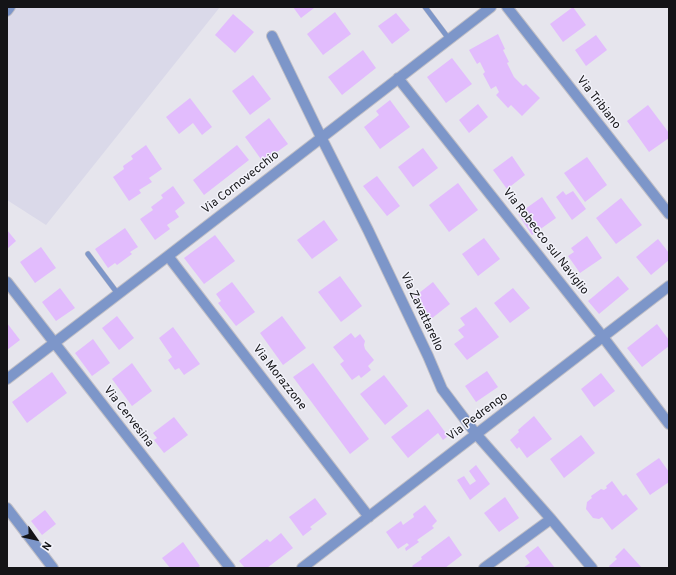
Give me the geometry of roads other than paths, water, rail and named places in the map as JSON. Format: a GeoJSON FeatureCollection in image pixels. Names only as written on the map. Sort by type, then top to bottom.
{"type":"FeatureCollection","features":[{"type":"Feature","properties":{"kind":"street"},"geometry":{"type":"LineString","coordinates":[[7,11],[10,7]]}},
{"type":"Feature","properties":{"kind":"street","name":"Via Cornovecchio"},"geometry":{"type":"LineString","coordinates":[[7,379],[490,7]]}},
{"type":"Feature","properties":{"kind":"street","name":"Via Tribiano"},"geometry":{"type":"LineString","coordinates":[[507,7],[669,214]]}},
{"type":"Feature","properties":{"kind":"street","name":"Via Zavattarello"},"geometry":{"type":"LineString","coordinates":[[272,36],[368,230],[428,356],[442,389],[476,434],[592,568]]}},
{"type":"Feature","properties":{"kind":"street","name":"Via Robecco sul Naviglio"},"geometry":{"type":"LineString","coordinates":[[398,78],[603,337],[669,424]]}},
{"type":"Feature","properties":{"kind":"street","name":"Via Morazzone"},"geometry":{"type":"LineString","coordinates":[[168,256],[369,517]]}},
{"type":"Feature","properties":{"kind":"street","name":"Via Cervesina"},"geometry":{"type":"LineString","coordinates":[[7,282],[230,568]]}},
{"type":"Feature","properties":{"kind":"street","name":"Via Pedrengo"},"geometry":{"type":"LineString","coordinates":[[302,568],[669,286]]}},
{"type":"Feature","properties":{"kind":"street"},"geometry":{"type":"LineString","coordinates":[[7,508],[53,568]]}},
{"type":"Feature","properties":{"kind":"street"},"geometry":{"type":"LineString","coordinates":[[484,568],[550,519]]}},
{"type":"Feature","properties":{"kind":"lane"},"geometry":{"type":"LineString","coordinates":[[425,7],[449,39]]}},
{"type":"Feature","properties":{"kind":"lane"},"geometry":{"type":"LineString","coordinates":[[88,254],[118,294]]}}]}
